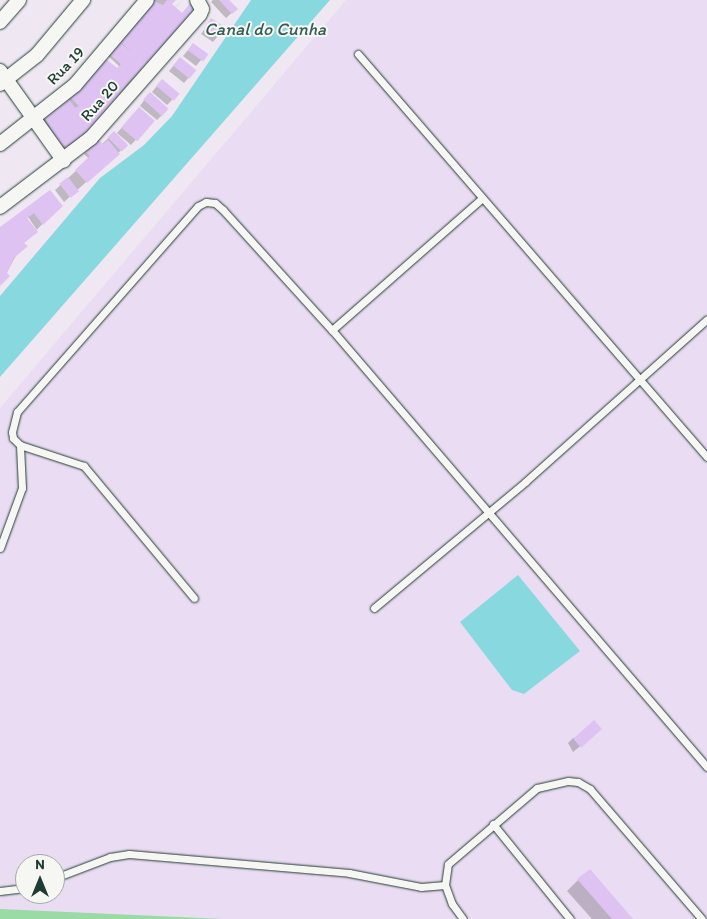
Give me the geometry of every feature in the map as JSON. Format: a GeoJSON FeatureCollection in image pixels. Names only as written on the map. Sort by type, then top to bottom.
{"type":"FeatureCollection","features":[{"type":"Feature","properties":{"kind":"street"},"geometry":{"type":"LineString","coordinates":[[0,22],[19,0]]}},
{"type":"Feature","properties":{"kind":"street"},"geometry":{"type":"LineString","coordinates":[[64,161],[36,118],[2,78],[37,55],[83,0]]}},
{"type":"Feature","properties":{"kind":"street","name":"Rua 19"},"geometry":{"type":"LineString","coordinates":[[0,144],[36,118],[75,85],[147,0]]}},
{"type":"Feature","properties":{"kind":"street","name":"Rua 20"},"geometry":{"type":"LineString","coordinates":[[0,207],[64,161],[91,138],[195,21],[202,8],[197,0]]}},
{"type":"Feature","properties":{"kind":"lane"},"geometry":{"type":"LineString","coordinates":[[358,54],[707,457]]}},
{"type":"Feature","properties":{"kind":"lane"},"geometry":{"type":"LineString","coordinates":[[332,330],[482,198]]}},
{"type":"Feature","properties":{"kind":"lane"},"geometry":{"type":"LineString","coordinates":[[194,598],[84,466],[20,445],[13,438],[17,412],[198,206],[206,202],[223,210],[332,330],[707,767]]}},
{"type":"Feature","properties":{"kind":"lane"},"geometry":{"type":"LineString","coordinates":[[374,608],[488,512],[707,319]]}},
{"type":"Feature","properties":{"kind":"lane"},"geometry":{"type":"LineString","coordinates":[[0,548],[22,488],[20,445]]}},
{"type":"Feature","properties":{"kind":"lane"},"geometry":{"type":"LineString","coordinates":[[463,919],[452,904],[445,885],[448,864],[537,788],[552,782],[578,782],[590,789],[701,918],[707,910]]}},
{"type":"Feature","properties":{"kind":"lane"},"geometry":{"type":"LineString","coordinates":[[493,824],[570,919]]}},
{"type":"Feature","properties":{"kind":"lane"},"geometry":{"type":"LineString","coordinates":[[65,874],[110,857],[129,854],[349,873],[420,887],[445,885]]}},
{"type":"Feature","properties":{"kind":"lane"},"geometry":{"type":"LineString","coordinates":[[0,891],[15,889]]}},
{"type":"Feature","properties":{"kind":"shaded area"},"geometry":{"type":"Polygon","coordinates":[[[346,0],[707,0],[707,919],[0,919],[0,408],[346,0]]]}},
{"type":"Feature","properties":{"kind":"green space"},"geometry":{"type":"Polygon","coordinates":[[[0,909],[224,919],[0,919],[0,909]]]}},
{"type":"Feature","properties":{"kind":"water","name":"Canal do Cunha"},"geometry":{"type":"Polygon","coordinates":[[[251,0],[330,0],[0,377],[0,296],[100,178],[144,145],[172,116],[251,0]]]}},
{"type":"Feature","properties":{"kind":"water"},"geometry":{"type":"Polygon","coordinates":[[[518,575],[580,651],[524,694],[512,690],[460,622],[518,575]]]}},
{"type":"Feature","properties":{"kind":"building"},"geometry":{"type":"Polygon","coordinates":[[[151,0],[163,5],[167,0],[176,0],[172,4],[182,13],[191,2],[196,11],[126,85],[88,133],[65,147],[60,144],[44,117],[68,98],[75,108],[79,106],[69,96],[102,56],[117,68],[121,64],[107,52],[116,40],[132,52],[118,40],[151,0]]]}},
{"type":"Feature","properties":{"kind":"building"},"geometry":{"type":"Polygon","coordinates":[[[219,0],[229,0],[238,9],[232,14],[219,0]]]}},
{"type":"Feature","properties":{"kind":"building"},"geometry":{"type":"Polygon","coordinates":[[[211,18],[225,27],[219,37],[204,28],[211,18]]]}},
{"type":"Feature","properties":{"kind":"building"},"geometry":{"type":"Polygon","coordinates":[[[193,43],[208,54],[203,61],[188,50],[193,43]]]}},
{"type":"Feature","properties":{"kind":"building"},"geometry":{"type":"Polygon","coordinates":[[[180,57],[196,70],[189,79],[173,66],[180,57]]]}},
{"type":"Feature","properties":{"kind":"building"},"geometry":{"type":"Polygon","coordinates":[[[162,79],[180,94],[174,101],[156,86],[162,79]]]}},
{"type":"Feature","properties":{"kind":"building"},"geometry":{"type":"Polygon","coordinates":[[[150,92],[169,109],[162,116],[143,99],[150,92]]]}},
{"type":"Feature","properties":{"kind":"building"},"geometry":{"type":"Polygon","coordinates":[[[139,107],[155,121],[137,141],[121,127],[139,107]]]}},
{"type":"Feature","properties":{"kind":"building"},"geometry":{"type":"Polygon","coordinates":[[[114,131],[128,145],[122,152],[108,137],[114,131]]]}},
{"type":"Feature","properties":{"kind":"building"},"geometry":{"type":"Polygon","coordinates":[[[98,139],[103,144],[108,140],[120,154],[87,183],[75,170],[90,156],[85,151],[98,139]]]}},
{"type":"Feature","properties":{"kind":"building"},"geometry":{"type":"Polygon","coordinates":[[[68,177],[79,191],[70,198],[59,184],[68,177]]]}},
{"type":"Feature","properties":{"kind":"building"},"geometry":{"type":"Polygon","coordinates":[[[50,190],[63,206],[43,225],[34,213],[27,218],[38,232],[24,243],[28,246],[14,258],[7,273],[10,276],[0,286],[0,227],[50,190]]]}},
{"type":"Feature","properties":{"kind":"building"},"geometry":{"type":"Polygon","coordinates":[[[594,720],[602,729],[581,748],[573,739],[594,720]]]}},
{"type":"Feature","properties":{"kind":"building"},"geometry":{"type":"Polygon","coordinates":[[[590,869],[633,919],[612,919],[577,879],[590,869]]]}}]}
